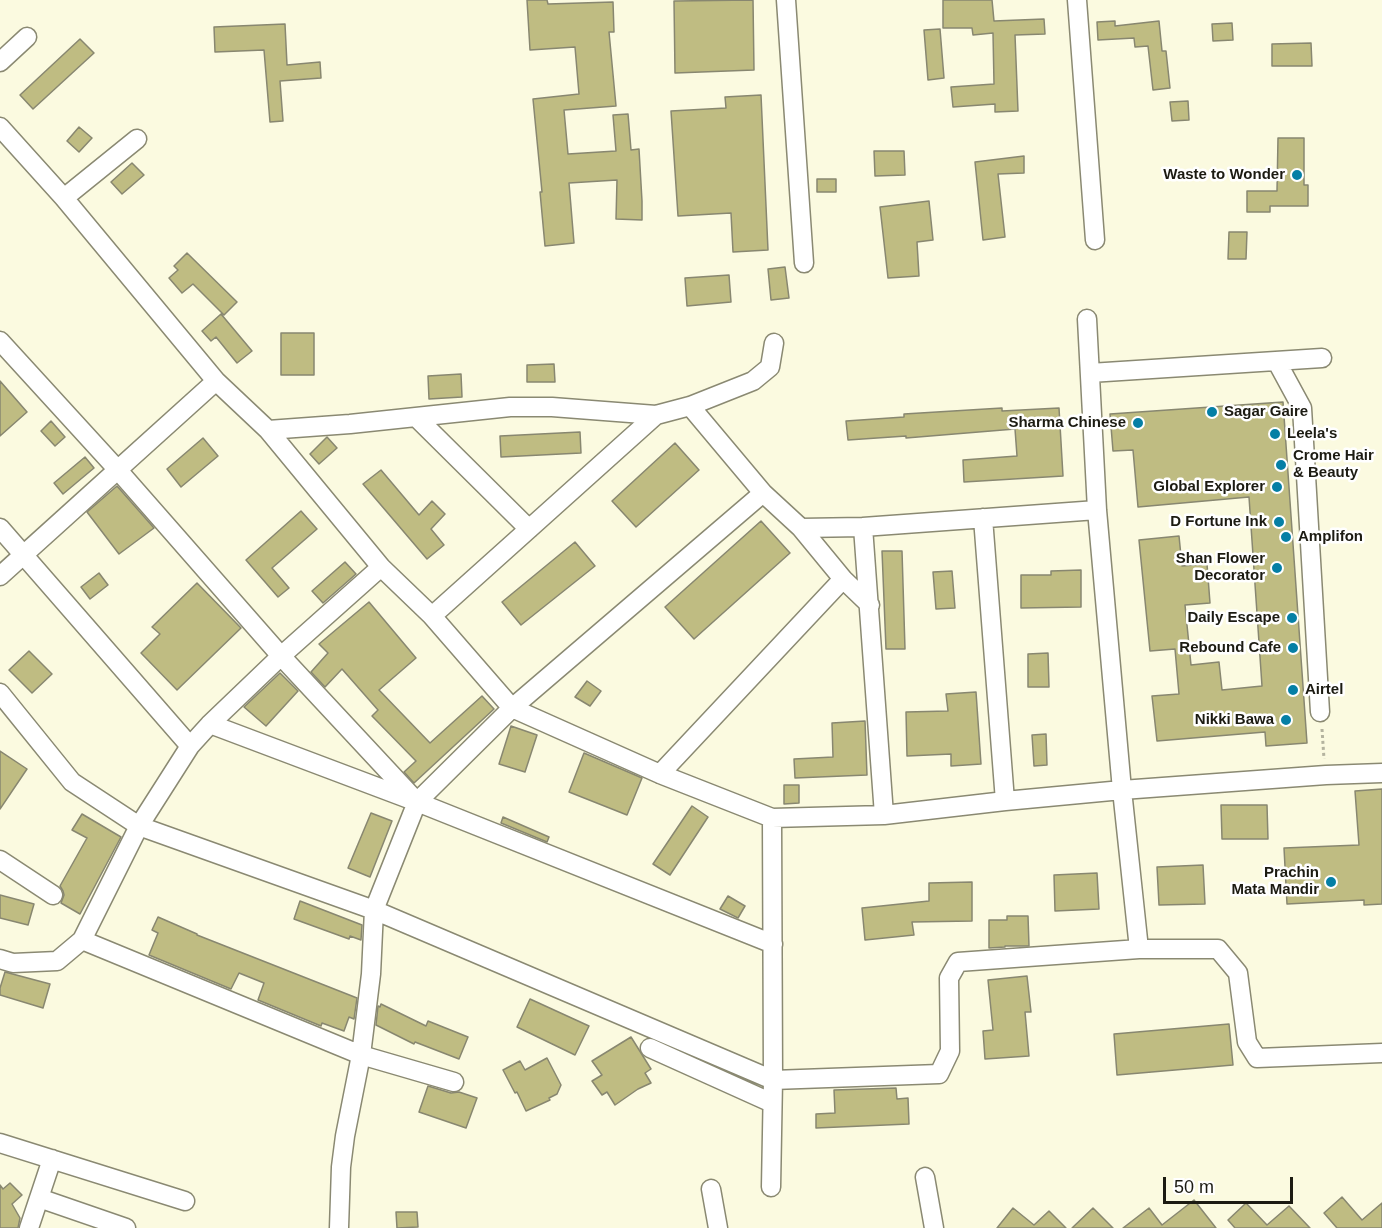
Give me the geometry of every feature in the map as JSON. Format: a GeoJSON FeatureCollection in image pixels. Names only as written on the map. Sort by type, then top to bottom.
{"type":"FeatureCollection","features":[{"type":"Feature","properties":{"kind":"street"},"geometry":{"type":"LineString","coordinates":[[786,0],[804,263]]}},
{"type":"Feature","properties":{"kind":"street"},"geometry":{"type":"LineString","coordinates":[[1077,0],[1095,240]]}},
{"type":"Feature","properties":{"kind":"street"},"geometry":{"type":"LineString","coordinates":[[0,62],[27,37]]}},
{"type":"Feature","properties":{"kind":"street"},"geometry":{"type":"LineString","coordinates":[[0,127],[63,198],[216,381],[268,430],[381,567],[432,616],[512,708],[660,774],[772,818],[884,814],[1122,790],[1382,773]]}},
{"type":"Feature","properties":{"kind":"street"},"geometry":{"type":"LineString","coordinates":[[63,198],[137,139]]}},
{"type":"Feature","properties":{"kind":"street"},"geometry":{"type":"LineString","coordinates":[[1087,319],[1097,510],[1139,949]]}},
{"type":"Feature","properties":{"kind":"street"},"geometry":{"type":"LineString","coordinates":[[0,341],[117,469],[280,656],[417,802]]}},
{"type":"Feature","properties":{"kind":"street"},"geometry":{"type":"LineString","coordinates":[[268,430],[520,407],[552,407],[656,416],[690,406],[753,381],[770,366],[774,343]]}},
{"type":"Feature","properties":{"kind":"street"},"geometry":{"type":"LineString","coordinates":[[1090,373],[1322,358]]}},
{"type":"Feature","properties":{"kind":"street"},"geometry":{"type":"LineString","coordinates":[[1277,362],[1302,408],[1320,712]]}},
{"type":"Feature","properties":{"kind":"street"},"geometry":{"type":"LineString","coordinates":[[0,576],[216,381]]}},
{"type":"Feature","properties":{"kind":"street"},"geometry":{"type":"LineString","coordinates":[[690,406],[763,493],[801,528],[843,579],[870,605]]}},
{"type":"Feature","properties":{"kind":"street"},"geometry":{"type":"LineString","coordinates":[[432,616],[656,416]]}},
{"type":"Feature","properties":{"kind":"street"},"geometry":{"type":"LineString","coordinates":[[416,417],[529,529]]}},
{"type":"Feature","properties":{"kind":"street"},"geometry":{"type":"LineString","coordinates":[[339,1228],[341,1167],[361,1055],[371,974],[374,910],[417,802],[512,708],[763,493]]}},
{"type":"Feature","properties":{"kind":"street"},"geometry":{"type":"LineString","coordinates":[[801,528],[863,527],[1097,510]]}},
{"type":"Feature","properties":{"kind":"street"},"geometry":{"type":"LineString","coordinates":[[983,518],[1005,801]]}},
{"type":"Feature","properties":{"kind":"street"},"geometry":{"type":"LineString","coordinates":[[863,527],[884,814]]}},
{"type":"Feature","properties":{"kind":"street"},"geometry":{"type":"LineString","coordinates":[[0,528],[190,746]]}},
{"type":"Feature","properties":{"kind":"street"},"geometry":{"type":"LineString","coordinates":[[0,959],[13,963],[57,961],[82,940],[139,826],[190,746],[280,656],[381,567]]}},
{"type":"Feature","properties":{"kind":"street"},"geometry":{"type":"LineString","coordinates":[[660,774],[843,579]]}},
{"type":"Feature","properties":{"kind":"street"},"geometry":{"type":"LineString","coordinates":[[0,693],[72,782],[139,826],[374,910],[773,1080],[939,1074],[950,1051],[949,978],[958,962],[1139,949],[1218,949],[1238,973],[1247,1042],[1257,1058],[1382,1053]]}},
{"type":"Feature","properties":{"kind":"street"},"geometry":{"type":"LineString","coordinates":[[210,724],[417,802],[773,944]]}},
{"type":"Feature","properties":{"kind":"street"},"geometry":{"type":"LineString","coordinates":[[771,1187],[772,818]]}},
{"type":"Feature","properties":{"kind":"street"},"geometry":{"type":"LineString","coordinates":[[0,860],[53,895]]}},
{"type":"Feature","properties":{"kind":"street"},"geometry":{"type":"LineString","coordinates":[[82,940],[361,1055],[454,1082]]}},
{"type":"Feature","properties":{"kind":"street"},"geometry":{"type":"LineString","coordinates":[[650,1048],[772,1103]]}},
{"type":"Feature","properties":{"kind":"street"},"geometry":{"type":"LineString","coordinates":[[0,1143],[185,1201]]}},
{"type":"Feature","properties":{"kind":"street"},"geometry":{"type":"LineString","coordinates":[[29,1228],[52,1159]]}},
{"type":"Feature","properties":{"kind":"street"},"geometry":{"type":"LineString","coordinates":[[925,1177],[934,1228]]}},
{"type":"Feature","properties":{"kind":"street"},"geometry":{"type":"LineString","coordinates":[[711,1189],[718,1228]]}},
{"type":"Feature","properties":{"kind":"street"},"geometry":{"type":"LineString","coordinates":[[39,1198],[80,1220],[126,1228]]}},
{"type":"Feature","properties":{"kind":"path"},"geometry":{"type":"LineString","coordinates":[[1322,733],[1326,775]]}},
{"type":"Feature","properties":{"kind":"building"},"geometry":{"type":"Polygon","coordinates":[[[527,0],[547,0],[548,4],[613,2],[614,32],[609,32],[616,106],[564,110],[568,154],[616,151],[613,115],[628,114],[631,150],[639,149],[642,220],[616,219],[617,180],[569,183],[574,243],[545,246],[533,99],[579,94],[575,47],[530,50],[527,0]]]}},
{"type":"Feature","properties":{"kind":"building"},"geometry":{"type":"Polygon","coordinates":[[[753,0],[754,70],[675,73],[674,1],[753,0]]]}},
{"type":"Feature","properties":{"kind":"building"},"geometry":{"type":"Polygon","coordinates":[[[943,0],[992,0],[994,21],[1044,19],[1045,34],[1015,35],[1018,111],[995,112],[995,104],[953,107],[951,87],[994,84],[993,33],[973,35],[972,28],[943,28],[943,0]]]}},
{"type":"Feature","properties":{"kind":"building"},"geometry":{"type":"Polygon","coordinates":[[[1115,21],[1115,26],[1159,21],[1162,51],[1166,51],[1170,88],[1153,90],[1148,46],[1135,47],[1134,38],[1098,40],[1097,22],[1115,21]]]}},
{"type":"Feature","properties":{"kind":"building"},"geometry":{"type":"Polygon","coordinates":[[[1232,23],[1233,40],[1213,41],[1212,24],[1232,23]]]}},
{"type":"Feature","properties":{"kind":"building"},"geometry":{"type":"Polygon","coordinates":[[[285,24],[287,65],[320,62],[321,78],[280,81],[283,121],[270,122],[264,50],[215,52],[214,27],[285,24]]]}},
{"type":"Feature","properties":{"kind":"building"},"geometry":{"type":"Polygon","coordinates":[[[940,29],[944,78],[928,80],[924,30],[940,29]]]}},
{"type":"Feature","properties":{"kind":"building"},"geometry":{"type":"Polygon","coordinates":[[[80,39],[94,53],[33,109],[20,95],[80,39]]]}},
{"type":"Feature","properties":{"kind":"building"},"geometry":{"type":"Polygon","coordinates":[[[1311,43],[1312,66],[1272,66],[1272,44],[1311,43]]]}},
{"type":"Feature","properties":{"kind":"building"},"geometry":{"type":"Polygon","coordinates":[[[761,95],[768,250],[733,252],[731,213],[678,216],[671,111],[726,108],[725,97],[761,95]]]}},
{"type":"Feature","properties":{"kind":"building"},"geometry":{"type":"Polygon","coordinates":[[[1188,101],[1189,120],[1172,121],[1170,102],[1188,101]]]}},
{"type":"Feature","properties":{"kind":"building"},"geometry":{"type":"Polygon","coordinates":[[[79,127],[92,138],[79,152],[67,141],[79,127]]]}},
{"type":"Feature","properties":{"kind":"building"},"geometry":{"type":"Polygon","coordinates":[[[1278,138],[1304,138],[1304,185],[1308,185],[1308,206],[1270,206],[1270,212],[1247,212],[1247,191],[1277,191],[1278,138]]]}},
{"type":"Feature","properties":{"kind":"building"},"geometry":{"type":"Polygon","coordinates":[[[874,151],[904,151],[905,175],[875,176],[874,151]]]}},
{"type":"Feature","properties":{"kind":"building"},"geometry":{"type":"Polygon","coordinates":[[[1024,156],[1024,173],[998,174],[1005,237],[983,240],[975,162],[1024,156]]]}},
{"type":"Feature","properties":{"kind":"building"},"geometry":{"type":"Polygon","coordinates":[[[132,163],[144,175],[122,194],[111,182],[132,163]]]}},
{"type":"Feature","properties":{"kind":"building"},"geometry":{"type":"Polygon","coordinates":[[[817,179],[836,179],[836,192],[817,192],[817,179]]]}},
{"type":"Feature","properties":{"kind":"building"},"geometry":{"type":"Polygon","coordinates":[[[929,201],[933,240],[917,242],[919,276],[888,278],[880,207],[929,201]]]}},
{"type":"Feature","properties":{"kind":"building"},"geometry":{"type":"Polygon","coordinates":[[[1229,232],[1247,232],[1246,259],[1228,259],[1229,232]]]}},
{"type":"Feature","properties":{"kind":"building"},"geometry":{"type":"Polygon","coordinates":[[[187,253],[237,302],[224,315],[193,284],[182,293],[169,278],[178,270],[174,266],[187,253]]]}},
{"type":"Feature","properties":{"kind":"building"},"geometry":{"type":"Polygon","coordinates":[[[785,267],[789,298],[771,300],[768,269],[785,267]]]}},
{"type":"Feature","properties":{"kind":"building"},"geometry":{"type":"Polygon","coordinates":[[[729,275],[731,302],[687,306],[685,278],[729,275]]]}},
{"type":"Feature","properties":{"kind":"building"},"geometry":{"type":"Polygon","coordinates":[[[221,314],[252,351],[237,363],[216,337],[211,341],[202,331],[221,314]]]}},
{"type":"Feature","properties":{"kind":"building"},"geometry":{"type":"Polygon","coordinates":[[[281,333],[314,333],[314,375],[281,375],[281,333]]]}},
{"type":"Feature","properties":{"kind":"building"},"geometry":{"type":"Polygon","coordinates":[[[554,364],[555,382],[527,382],[527,365],[554,364]]]}},
{"type":"Feature","properties":{"kind":"building"},"geometry":{"type":"Polygon","coordinates":[[[461,374],[462,397],[429,399],[428,376],[461,374]]]}},
{"type":"Feature","properties":{"kind":"building"},"geometry":{"type":"Polygon","coordinates":[[[0,381],[27,412],[0,436],[0,381]]]}},
{"type":"Feature","properties":{"kind":"building"},"geometry":{"type":"Polygon","coordinates":[[[1283,402],[1307,743],[1266,746],[1265,732],[1157,741],[1152,696],[1179,694],[1175,649],[1150,651],[1139,540],[1179,536],[1182,566],[1207,564],[1210,603],[1185,605],[1191,665],[1219,662],[1222,690],[1262,686],[1249,497],[1138,507],[1133,450],[1113,451],[1110,414],[1283,402]]]}},
{"type":"Feature","properties":{"kind":"building"},"geometry":{"type":"Polygon","coordinates":[[[1002,408],[1002,411],[1059,408],[1063,476],[964,482],[963,460],[1017,456],[1015,429],[906,438],[906,436],[848,440],[846,421],[904,417],[904,414],[1002,408]]]}},
{"type":"Feature","properties":{"kind":"building"},"geometry":{"type":"Polygon","coordinates":[[[51,421],[65,437],[55,446],[41,431],[51,421]]]}},
{"type":"Feature","properties":{"kind":"building"},"geometry":{"type":"Polygon","coordinates":[[[580,432],[581,453],[501,457],[500,436],[580,432]]]}},
{"type":"Feature","properties":{"kind":"building"},"geometry":{"type":"Polygon","coordinates":[[[327,437],[337,448],[319,464],[310,454],[327,437]]]}},
{"type":"Feature","properties":{"kind":"building"},"geometry":{"type":"Polygon","coordinates":[[[203,438],[218,456],[181,487],[167,469],[203,438]]]}},
{"type":"Feature","properties":{"kind":"building"},"geometry":{"type":"Polygon","coordinates":[[[675,443],[699,470],[636,527],[612,501],[675,443]]]}},
{"type":"Feature","properties":{"kind":"building"},"geometry":{"type":"Polygon","coordinates":[[[85,457],[94,468],[63,494],[54,483],[85,457]]]}},
{"type":"Feature","properties":{"kind":"building"},"geometry":{"type":"Polygon","coordinates":[[[381,470],[419,515],[432,501],[445,514],[431,529],[444,545],[427,559],[363,484],[381,470]]]}},
{"type":"Feature","properties":{"kind":"building"},"geometry":{"type":"Polygon","coordinates":[[[117,486],[154,528],[119,554],[87,512],[117,486]]]}},
{"type":"Feature","properties":{"kind":"building"},"geometry":{"type":"Polygon","coordinates":[[[301,511],[317,529],[272,568],[289,588],[278,597],[246,560],[301,511]]]}},
{"type":"Feature","properties":{"kind":"building"},"geometry":{"type":"Polygon","coordinates":[[[761,521],[790,553],[694,639],[665,607],[761,521]]]}},
{"type":"Feature","properties":{"kind":"building"},"geometry":{"type":"Polygon","coordinates":[[[575,542],[595,566],[521,625],[502,602],[575,542]]]}},
{"type":"Feature","properties":{"kind":"building"},"geometry":{"type":"Polygon","coordinates":[[[882,551],[902,551],[905,649],[886,649],[882,551]]]}},
{"type":"Feature","properties":{"kind":"building"},"geometry":{"type":"Polygon","coordinates":[[[345,562],[356,574],[323,603],[312,591],[345,562]]]}},
{"type":"Feature","properties":{"kind":"building"},"geometry":{"type":"Polygon","coordinates":[[[1081,570],[1081,607],[1021,608],[1021,575],[1051,575],[1051,571],[1081,570]]]}},
{"type":"Feature","properties":{"kind":"building"},"geometry":{"type":"Polygon","coordinates":[[[952,571],[955,608],[936,609],[933,572],[952,571]]]}},
{"type":"Feature","properties":{"kind":"building"},"geometry":{"type":"Polygon","coordinates":[[[99,573],[108,585],[90,599],[81,587],[99,573]]]}},
{"type":"Feature","properties":{"kind":"building"},"geometry":{"type":"Polygon","coordinates":[[[197,583],[241,628],[177,690],[141,653],[160,634],[152,627],[197,583]]]}},
{"type":"Feature","properties":{"kind":"building"},"geometry":{"type":"Polygon","coordinates":[[[369,602],[416,658],[379,690],[430,743],[482,696],[494,709],[414,783],[404,772],[416,761],[372,716],[378,710],[342,669],[325,687],[311,672],[328,653],[319,644],[369,602]]]}},
{"type":"Feature","properties":{"kind":"building"},"geometry":{"type":"Polygon","coordinates":[[[29,651],[52,674],[32,693],[9,670],[29,651]]]}},
{"type":"Feature","properties":{"kind":"building"},"geometry":{"type":"Polygon","coordinates":[[[1048,653],[1049,687],[1028,687],[1028,654],[1048,653]]]}},
{"type":"Feature","properties":{"kind":"building"},"geometry":{"type":"Polygon","coordinates":[[[280,673],[298,691],[266,726],[244,707],[280,673]]]}},
{"type":"Feature","properties":{"kind":"building"},"geometry":{"type":"Polygon","coordinates":[[[587,681],[601,691],[590,706],[575,697],[587,681]]]}},
{"type":"Feature","properties":{"kind":"building"},"geometry":{"type":"Polygon","coordinates":[[[976,692],[981,764],[951,766],[951,754],[907,756],[906,712],[948,711],[946,694],[976,692]]]}},
{"type":"Feature","properties":{"kind":"building"},"geometry":{"type":"Polygon","coordinates":[[[865,721],[867,775],[795,778],[794,759],[833,757],[832,723],[865,721]]]}},
{"type":"Feature","properties":{"kind":"building"},"geometry":{"type":"Polygon","coordinates":[[[511,726],[537,735],[525,772],[499,764],[511,726]]]}},
{"type":"Feature","properties":{"kind":"building"},"geometry":{"type":"Polygon","coordinates":[[[1046,734],[1047,765],[1034,766],[1032,735],[1046,734]]]}},
{"type":"Feature","properties":{"kind":"building"},"geometry":{"type":"Polygon","coordinates":[[[0,751],[27,769],[0,809],[0,751]]]}},
{"type":"Feature","properties":{"kind":"building"},"geometry":{"type":"Polygon","coordinates":[[[584,753],[642,778],[627,815],[569,792],[584,753]]]}},
{"type":"Feature","properties":{"kind":"building"},"geometry":{"type":"Polygon","coordinates":[[[784,785],[799,785],[799,803],[784,804],[784,785]]]}},
{"type":"Feature","properties":{"kind":"building"},"geometry":{"type":"Polygon","coordinates":[[[1382,789],[1382,904],[1364,905],[1364,900],[1287,904],[1284,848],[1359,845],[1355,791],[1382,789]]]}},
{"type":"Feature","properties":{"kind":"building"},"geometry":{"type":"Polygon","coordinates":[[[1221,805],[1267,805],[1268,839],[1222,839],[1221,805]]]}},
{"type":"Feature","properties":{"kind":"building"},"geometry":{"type":"Polygon","coordinates":[[[692,806],[708,817],[670,875],[653,864],[692,806]]]}},
{"type":"Feature","properties":{"kind":"building"},"geometry":{"type":"Polygon","coordinates":[[[371,813],[392,821],[370,877],[348,868],[371,813]]]}},
{"type":"Feature","properties":{"kind":"building"},"geometry":{"type":"Polygon","coordinates":[[[82,814],[121,837],[80,914],[61,903],[64,895],[60,886],[87,838],[72,830],[82,814]]]}},
{"type":"Feature","properties":{"kind":"building"},"geometry":{"type":"Polygon","coordinates":[[[503,817],[549,837],[547,842],[501,823],[503,817]]]}},
{"type":"Feature","properties":{"kind":"building"},"geometry":{"type":"Polygon","coordinates":[[[1203,865],[1205,904],[1159,905],[1157,867],[1203,865]]]}},
{"type":"Feature","properties":{"kind":"building"},"geometry":{"type":"Polygon","coordinates":[[[1097,873],[1099,909],[1055,911],[1054,875],[1097,873]]]}},
{"type":"Feature","properties":{"kind":"building"},"geometry":{"type":"Polygon","coordinates":[[[972,882],[972,921],[912,922],[914,935],[865,940],[862,908],[929,901],[929,883],[972,882]]]}},
{"type":"Feature","properties":{"kind":"building"},"geometry":{"type":"Polygon","coordinates":[[[0,895],[34,904],[28,925],[0,918],[0,895]]]}},
{"type":"Feature","properties":{"kind":"building"},"geometry":{"type":"Polygon","coordinates":[[[728,896],[745,906],[738,918],[720,909],[728,896]]]}},
{"type":"Feature","properties":{"kind":"building"},"geometry":{"type":"Polygon","coordinates":[[[300,901],[362,925],[361,940],[350,936],[349,939],[294,919],[300,901]]]}},
{"type":"Feature","properties":{"kind":"building"},"geometry":{"type":"Polygon","coordinates":[[[1007,916],[1028,916],[1029,946],[989,948],[989,920],[1007,920],[1007,916]]]}},
{"type":"Feature","properties":{"kind":"building"},"geometry":{"type":"Polygon","coordinates":[[[158,917],[197,935],[357,998],[354,1019],[349,1017],[344,1031],[322,1023],[321,1026],[258,1000],[264,983],[239,973],[231,989],[149,955],[158,933],[152,930],[158,917]]]}},
{"type":"Feature","properties":{"kind":"building"},"geometry":{"type":"Polygon","coordinates":[[[5,972],[50,984],[43,1008],[0,995],[5,972]]]}},
{"type":"Feature","properties":{"kind":"building"},"geometry":{"type":"Polygon","coordinates":[[[1027,976],[1031,1012],[1025,1012],[1029,1056],[985,1059],[983,1031],[993,1030],[988,980],[1027,976]]]}},
{"type":"Feature","properties":{"kind":"building"},"geometry":{"type":"Polygon","coordinates":[[[530,999],[589,1026],[575,1055],[517,1027],[530,999]]]}},
{"type":"Feature","properties":{"kind":"building"},"geometry":{"type":"Polygon","coordinates":[[[381,1004],[426,1026],[428,1021],[468,1037],[459,1059],[415,1042],[414,1044],[376,1025],[378,1006],[380,1007],[381,1004]]]}},
{"type":"Feature","properties":{"kind":"building"},"geometry":{"type":"Polygon","coordinates":[[[1229,1024],[1233,1065],[1117,1075],[1114,1034],[1229,1024]]]}},
{"type":"Feature","properties":{"kind":"building"},"geometry":{"type":"Polygon","coordinates":[[[631,1037],[651,1069],[645,1073],[651,1083],[615,1105],[607,1092],[602,1095],[592,1081],[602,1075],[592,1061],[631,1037]]]}},
{"type":"Feature","properties":{"kind":"building"},"geometry":{"type":"Polygon","coordinates":[[[547,1058],[561,1085],[557,1094],[549,1098],[550,1100],[526,1111],[503,1070],[520,1061],[525,1070],[547,1058]]]}},
{"type":"Feature","properties":{"kind":"building"},"geometry":{"type":"Polygon","coordinates":[[[428,1086],[477,1098],[466,1128],[419,1112],[428,1086]]]}},
{"type":"Feature","properties":{"kind":"building"},"geometry":{"type":"Polygon","coordinates":[[[896,1088],[897,1099],[908,1098],[909,1124],[816,1128],[816,1114],[835,1113],[834,1090],[896,1088]]]}},
{"type":"Feature","properties":{"kind":"building"},"geometry":{"type":"Polygon","coordinates":[[[10,1183],[22,1195],[12,1204],[20,1218],[18,1228],[0,1228],[0,1185],[3,1189],[10,1183]]]}},
{"type":"Feature","properties":{"kind":"building"},"geometry":{"type":"Polygon","coordinates":[[[1342,1197],[1362,1220],[1382,1203],[1382,1228],[1337,1228],[1324,1213],[1342,1197]]]}},
{"type":"Feature","properties":{"kind":"building"},"geometry":{"type":"Polygon","coordinates":[[[1194,1200],[1216,1228],[1123,1228],[1149,1208],[1162,1225],[1194,1200]]]}},
{"type":"Feature","properties":{"kind":"building"},"geometry":{"type":"Polygon","coordinates":[[[1246,1203],[1267,1225],[1289,1206],[1310,1228],[1235,1228],[1228,1220],[1246,1203]]]}},
{"type":"Feature","properties":{"kind":"building"},"geometry":{"type":"Polygon","coordinates":[[[1013,1208],[1034,1225],[1049,1211],[1066,1228],[997,1228],[1013,1208]]]}},
{"type":"Feature","properties":{"kind":"building"},"geometry":{"type":"Polygon","coordinates":[[[1093,1208],[1113,1228],[1072,1228],[1093,1208]]]}},
{"type":"Feature","properties":{"kind":"building"},"geometry":{"type":"Polygon","coordinates":[[[396,1212],[417,1212],[418,1227],[397,1228],[396,1212]]]}},
{"type":"Feature","properties":{"kind":"place","name":"Waste to Wonder"},"geometry":{"type":"Point","coordinates":[1297,175]}},
{"type":"Feature","properties":{"kind":"place","name":"Sagar Gaire"},"geometry":{"type":"Point","coordinates":[1212,412]}},
{"type":"Feature","properties":{"kind":"place","name":"Sharma Chinese"},"geometry":{"type":"Point","coordinates":[1138,423]}},
{"type":"Feature","properties":{"kind":"place","name":"Leela's"},"geometry":{"type":"Point","coordinates":[1275,434]}},
{"type":"Feature","properties":{"kind":"place","name":"Crome Hair & Beauty"},"geometry":{"type":"Point","coordinates":[1281,465]}},
{"type":"Feature","properties":{"kind":"place","name":"Global Explorer"},"geometry":{"type":"Point","coordinates":[1277,487]}},
{"type":"Feature","properties":{"kind":"place","name":"D Fortune Ink"},"geometry":{"type":"Point","coordinates":[1279,522]}},
{"type":"Feature","properties":{"kind":"place","name":"Amplifon"},"geometry":{"type":"Point","coordinates":[1286,537]}},
{"type":"Feature","properties":{"kind":"place","name":"Shan Flower Decorator"},"geometry":{"type":"Point","coordinates":[1277,568]}},
{"type":"Feature","properties":{"kind":"place","name":"Daily Escape"},"geometry":{"type":"Point","coordinates":[1292,618]}},
{"type":"Feature","properties":{"kind":"place","name":"Rebound Cafe"},"geometry":{"type":"Point","coordinates":[1293,648]}},
{"type":"Feature","properties":{"kind":"place","name":"Airtel"},"geometry":{"type":"Point","coordinates":[1293,690]}},
{"type":"Feature","properties":{"kind":"place","name":"Nikki Bawa"},"geometry":{"type":"Point","coordinates":[1286,720]}},
{"type":"Feature","properties":{"kind":"place","name":"Prachin Mata Mandir"},"geometry":{"type":"Point","coordinates":[1331,882]}}]}
